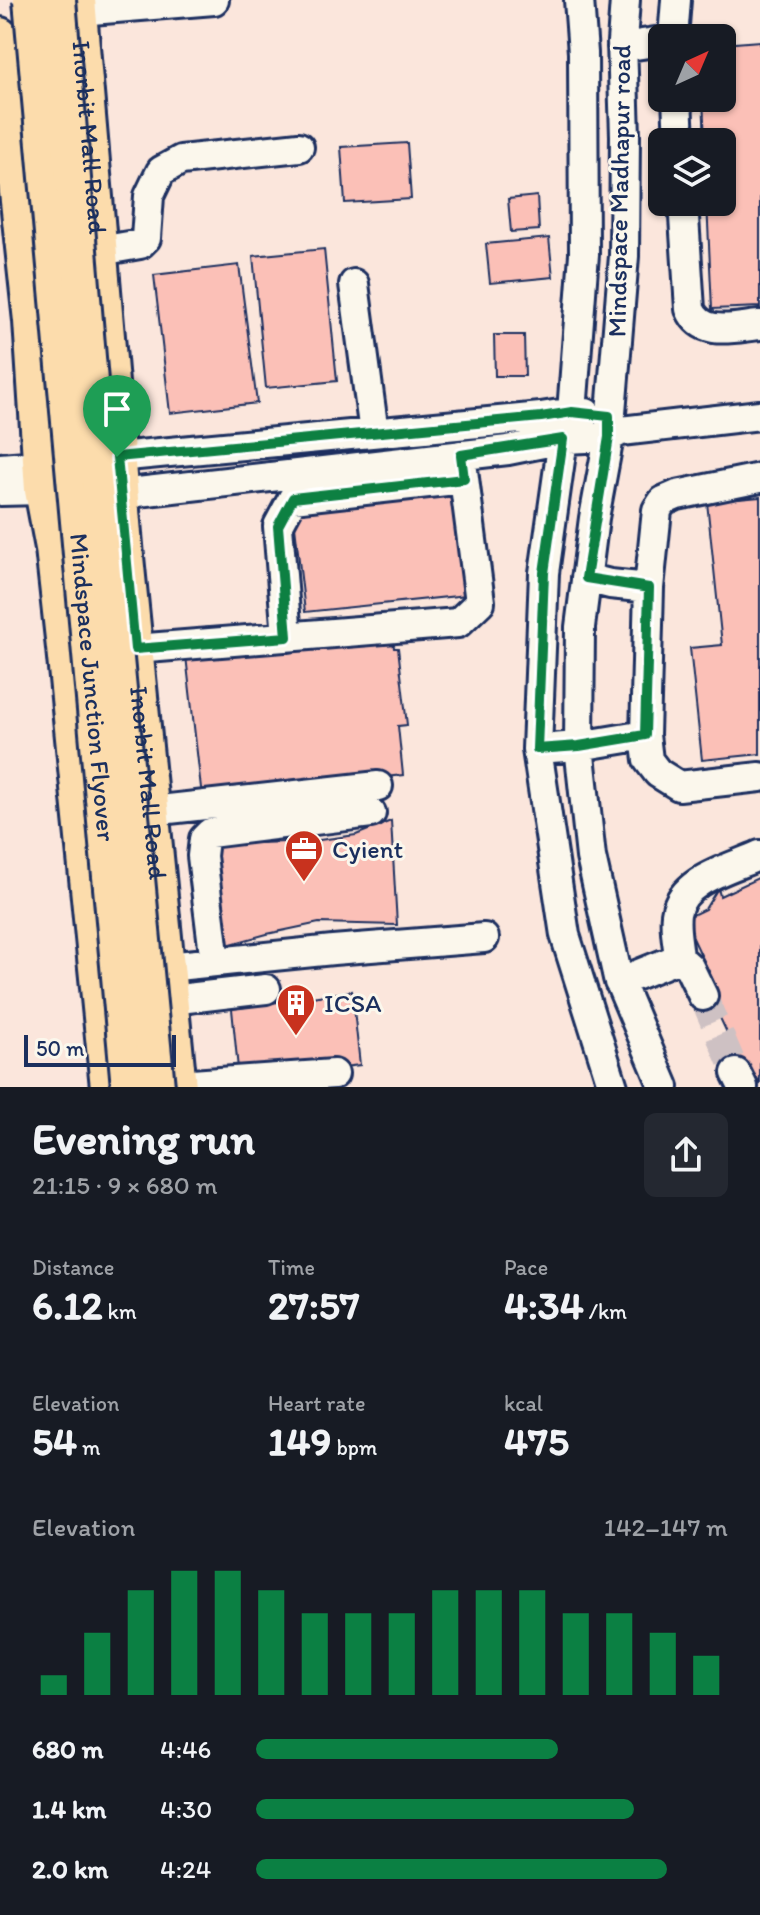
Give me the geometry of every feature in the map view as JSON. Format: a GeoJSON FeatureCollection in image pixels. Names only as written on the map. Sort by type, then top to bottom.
{"type":"FeatureCollection","features":[{"type":"Feature","properties":{"kind":"main road","name":"Mindspace Junction Flyover"},"geometry":{"type":"LineString","coordinates":[[31,0],[129,1087]]}},
{"type":"Feature","properties":{"kind":"main road","name":"Mindspace Junction Flyover"},"geometry":{"type":"LineString","coordinates":[[72,4],[94,429],[171,1086]]}},
{"type":"Feature","properties":{"kind":"main road","name":"Inorbit Mall Road"},"geometry":{"type":"LineString","coordinates":[[72,4],[89,119],[120,494],[168,974],[171,1086]]}},
{"type":"Feature","properties":{"kind":"main road"},"geometry":{"type":"LineString","coordinates":[[0,35],[31,321],[41,478],[53,548],[108,1087]]}},
{"type":"Feature","properties":{"kind":"main road"},"geometry":{"type":"LineString","coordinates":[[9,122],[89,119]]}},
{"type":"Feature","properties":{"kind":"main road"},"geometry":{"type":"LineString","coordinates":[[96,960],[168,974]]}},
{"type":"Feature","properties":{"kind":"street"},"geometry":{"type":"LineString","coordinates":[[72,4],[214,0]]}},
{"type":"Feature","properties":{"kind":"street","name":"Mindspace Madhapur road"},"geometry":{"type":"LineString","coordinates":[[579,0],[583,53],[584,254],[572,412],[563,439],[544,573],[537,749],[565,935],[613,1087]]}},
{"type":"Feature","properties":{"kind":"street","name":"Mindspace Madhapur road"},"geometry":{"type":"LineString","coordinates":[[625,0],[622,47],[624,256],[613,428],[580,627],[579,746],[591,857],[619,982],[664,1087]]}},
{"type":"Feature","properties":{"kind":"street"},"geometry":{"type":"LineString","coordinates":[[674,24],[676,0]]}},
{"type":"Feature","properties":{"kind":"street"},"geometry":{"type":"LineString","coordinates":[[622,47],[648,43]]}},
{"type":"Feature","properties":{"kind":"street"},"geometry":{"type":"LineString","coordinates":[[100,251],[140,244],[146,238],[147,210],[156,180],[161,171],[181,160],[299,147]]}},
{"type":"Feature","properties":{"kind":"street"},"geometry":{"type":"LineString","coordinates":[[684,216],[690,309],[694,317],[713,329],[760,325]]}},
{"type":"Feature","properties":{"kind":"street"},"geometry":{"type":"LineString","coordinates":[[354,284],[374,433]]}},
{"type":"Feature","properties":{"kind":"street"},"geometry":{"type":"LineString","coordinates":[[117,457],[572,412],[613,428]]}},
{"type":"Feature","properties":{"kind":"street"},"geometry":{"type":"LineString","coordinates":[[287,637],[278,526],[293,498],[463,467],[613,428],[760,415]]}},
{"type":"Feature","properties":{"kind":"street"},"geometry":{"type":"LineString","coordinates":[[120,494],[463,467]]}},
{"type":"Feature","properties":{"kind":"street"},"geometry":{"type":"LineString","coordinates":[[135,649],[458,623],[480,602],[463,467]]}},
{"type":"Feature","properties":{"kind":"street"},"geometry":{"type":"LineString","coordinates":[[0,468],[41,478]]}},
{"type":"Feature","properties":{"kind":"street"},"geometry":{"type":"LineString","coordinates":[[0,491],[41,478]]}},
{"type":"Feature","properties":{"kind":"street"},"geometry":{"type":"LineString","coordinates":[[760,478],[677,495],[663,501],[657,510],[649,588],[645,735],[648,760],[658,773],[679,786],[760,777]]}},
{"type":"Feature","properties":{"kind":"street"},"geometry":{"type":"LineString","coordinates":[[586,578],[649,588]]}},
{"type":"Feature","properties":{"kind":"street"},"geometry":{"type":"LineString","coordinates":[[537,749],[579,746],[645,735]]}},
{"type":"Feature","properties":{"kind":"street"},"geometry":{"type":"LineString","coordinates":[[151,811],[378,786]]}},
{"type":"Feature","properties":{"kind":"street"},"geometry":{"type":"LineString","coordinates":[[215,962],[202,856],[204,839],[210,833],[371,813]]}},
{"type":"Feature","properties":{"kind":"street"},"geometry":{"type":"LineString","coordinates":[[703,996],[689,967],[679,958],[676,910],[691,887],[760,855]]}},
{"type":"Feature","properties":{"kind":"street"},"geometry":{"type":"LineString","coordinates":[[168,974],[215,962],[484,938]]}},
{"type":"Feature","properties":{"kind":"street"},"geometry":{"type":"LineString","coordinates":[[619,982],[679,958]]}},
{"type":"Feature","properties":{"kind":"street"},"geometry":{"type":"LineString","coordinates":[[168,974],[266,989]]}},
{"type":"Feature","properties":{"kind":"street"},"geometry":{"type":"LineString","coordinates":[[171,1086],[334,1074]]}},
{"type":"Feature","properties":{"kind":"building"},"geometry":{"type":"Polygon","coordinates":[[[760,41],[760,307],[712,309],[708,216],[736,216],[736,128],[704,128],[704,112],[736,112],[736,43],[760,41]]]}},
{"type":"Feature","properties":{"kind":"building"},"geometry":{"type":"Polygon","coordinates":[[[407,143],[411,199],[345,203],[341,147],[407,143]]]}},
{"type":"Feature","properties":{"kind":"building"},"geometry":{"type":"Polygon","coordinates":[[[537,196],[539,230],[511,232],[508,199],[537,196]]]}},
{"type":"Feature","properties":{"kind":"building"},"geometry":{"type":"Polygon","coordinates":[[[549,238],[553,277],[490,283],[486,244],[549,238]]]}},
{"type":"Feature","properties":{"kind":"building"},"geometry":{"type":"Polygon","coordinates":[[[324,249],[337,381],[266,388],[253,256],[324,249]]]}},
{"type":"Feature","properties":{"kind":"building"},"geometry":{"type":"Polygon","coordinates":[[[239,265],[257,403],[170,413],[154,275],[239,265]]]}},
{"type":"Feature","properties":{"kind":"building"},"geometry":{"type":"Polygon","coordinates":[[[494,335],[524,335],[525,376],[495,376],[494,335]]]}},
{"type":"Feature","properties":{"kind":"building"},"geometry":{"type":"Polygon","coordinates":[[[464,491],[476,594],[305,612],[293,509],[464,491]]]}},
{"type":"Feature","properties":{"kind":"building"},"geometry":{"type":"Polygon","coordinates":[[[760,497],[760,754],[702,760],[690,648],[722,645],[707,502],[760,497]]]}},
{"type":"Feature","properties":{"kind":"building"},"geometry":{"type":"Polygon","coordinates":[[[392,634],[394,648],[398,648],[407,725],[398,726],[403,775],[202,797],[186,656],[392,634]]]}},
{"type":"Feature","properties":{"kind":"building","name":"Cyient"},"geometry":{"type":"Polygon","coordinates":[[[391,821],[397,925],[319,923],[220,947],[210,840],[260,843],[312,841],[356,835],[391,821]]]}},
{"type":"Feature","properties":{"kind":"building"},"geometry":{"type":"Polygon","coordinates":[[[760,877],[760,1085],[755,1075],[748,1078],[708,992],[717,989],[684,919],[705,909],[718,888],[720,896],[760,877]]]}},
{"type":"Feature","properties":{"kind":"building","name":"ICSA"},"geometry":{"type":"Polygon","coordinates":[[[352,991],[360,1065],[239,1079],[232,1009],[352,991]]]}},
{"type":"Feature","properties":{"kind":"tunnel"},"geometry":{"type":"LineString","coordinates":[[703,996],[736,1073]]}},
{"type":"Feature","properties":{"kind":"place","name":"Cyient"},"geometry":{"type":"Point","coordinates":[304,883]}},
{"type":"Feature","properties":{"kind":"place","name":"ICSA"},"geometry":{"type":"Point","coordinates":[296,1037]}},
{"type":"Feature","properties":{"kind":"route"},"geometry":{"type":"LineString","coordinates":[[572,412],[609,416],[609,437],[586,578],[649,588],[645,735],[610,742],[537,749],[544,573],[563,439],[461,455],[464,479],[293,498],[278,526],[287,637],[135,649],[117,457],[572,412]]}}]}
